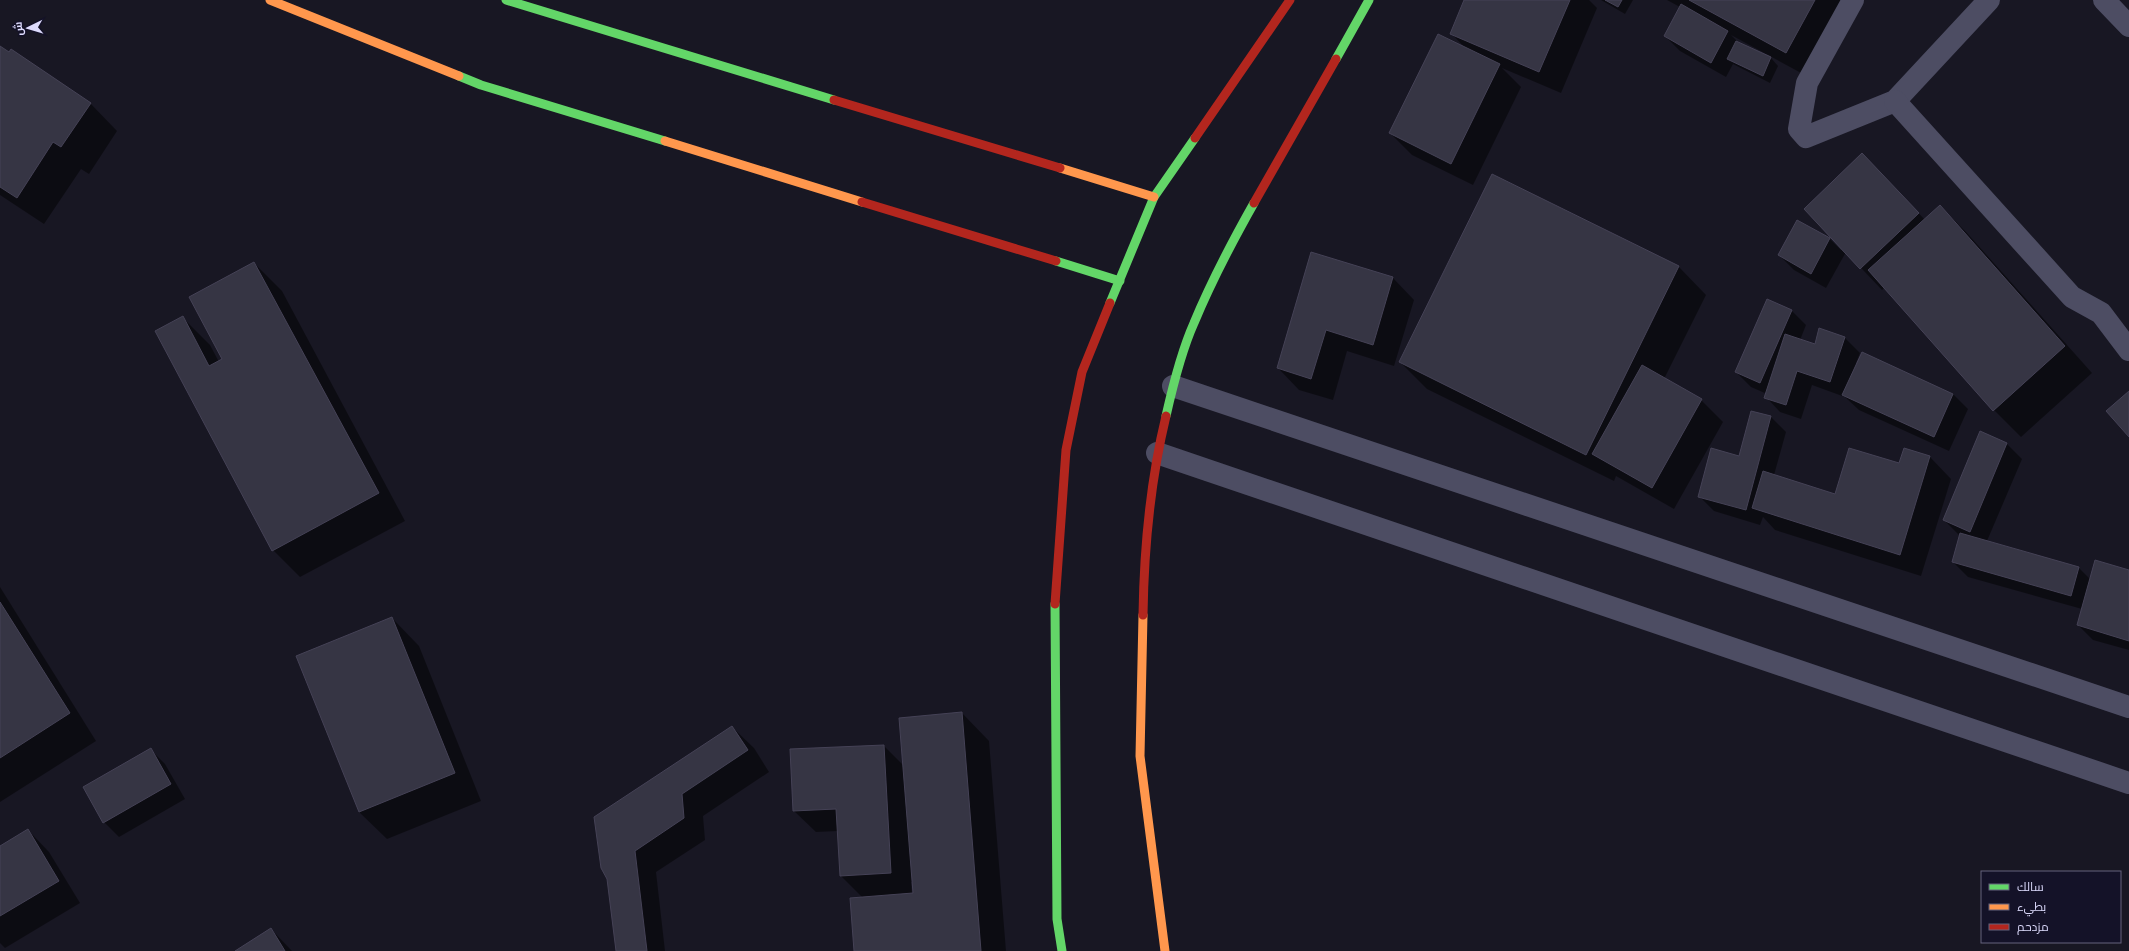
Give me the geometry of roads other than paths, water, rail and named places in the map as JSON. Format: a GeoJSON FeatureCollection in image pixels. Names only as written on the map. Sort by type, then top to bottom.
{"type":"FeatureCollection","features":[{"type":"Feature","properties":{"kind":"street"},"geometry":{"type":"LineString","coordinates":[[270,0],[481,85],[1120,281]]}},
{"type":"Feature","properties":{"kind":"street"},"geometry":{"type":"LineString","coordinates":[[506,0],[1154,197]]}},
{"type":"Feature","properties":{"kind":"street"},"geometry":{"type":"LineString","coordinates":[[1062,951],[1057,919],[1055,593],[1066,450],[1082,372],[1154,197],[1290,0]]}},
{"type":"Feature","properties":{"kind":"street"},"geometry":{"type":"LineString","coordinates":[[1164,951],[1140,756],[1144,554],[1157,453],[1174,386],[1193,324],[1233,240],[1369,0]]}},
{"type":"Feature","properties":{"kind":"street"},"geometry":{"type":"LineString","coordinates":[[1853,0],[1807,83],[1799,129],[1806,137],[1895,101],[1989,0]]}},
{"type":"Feature","properties":{"kind":"street"},"geometry":{"type":"LineString","coordinates":[[2104,0],[2129,26]]}},
{"type":"Feature","properties":{"kind":"street"},"geometry":{"type":"LineString","coordinates":[[1895,101],[2072,297],[2101,314],[2129,350]]}},
{"type":"Feature","properties":{"kind":"street"},"geometry":{"type":"LineString","coordinates":[[1174,386],[2129,707]]}},
{"type":"Feature","properties":{"kind":"street"},"geometry":{"type":"LineString","coordinates":[[1157,453],[2129,783]]}}]}
